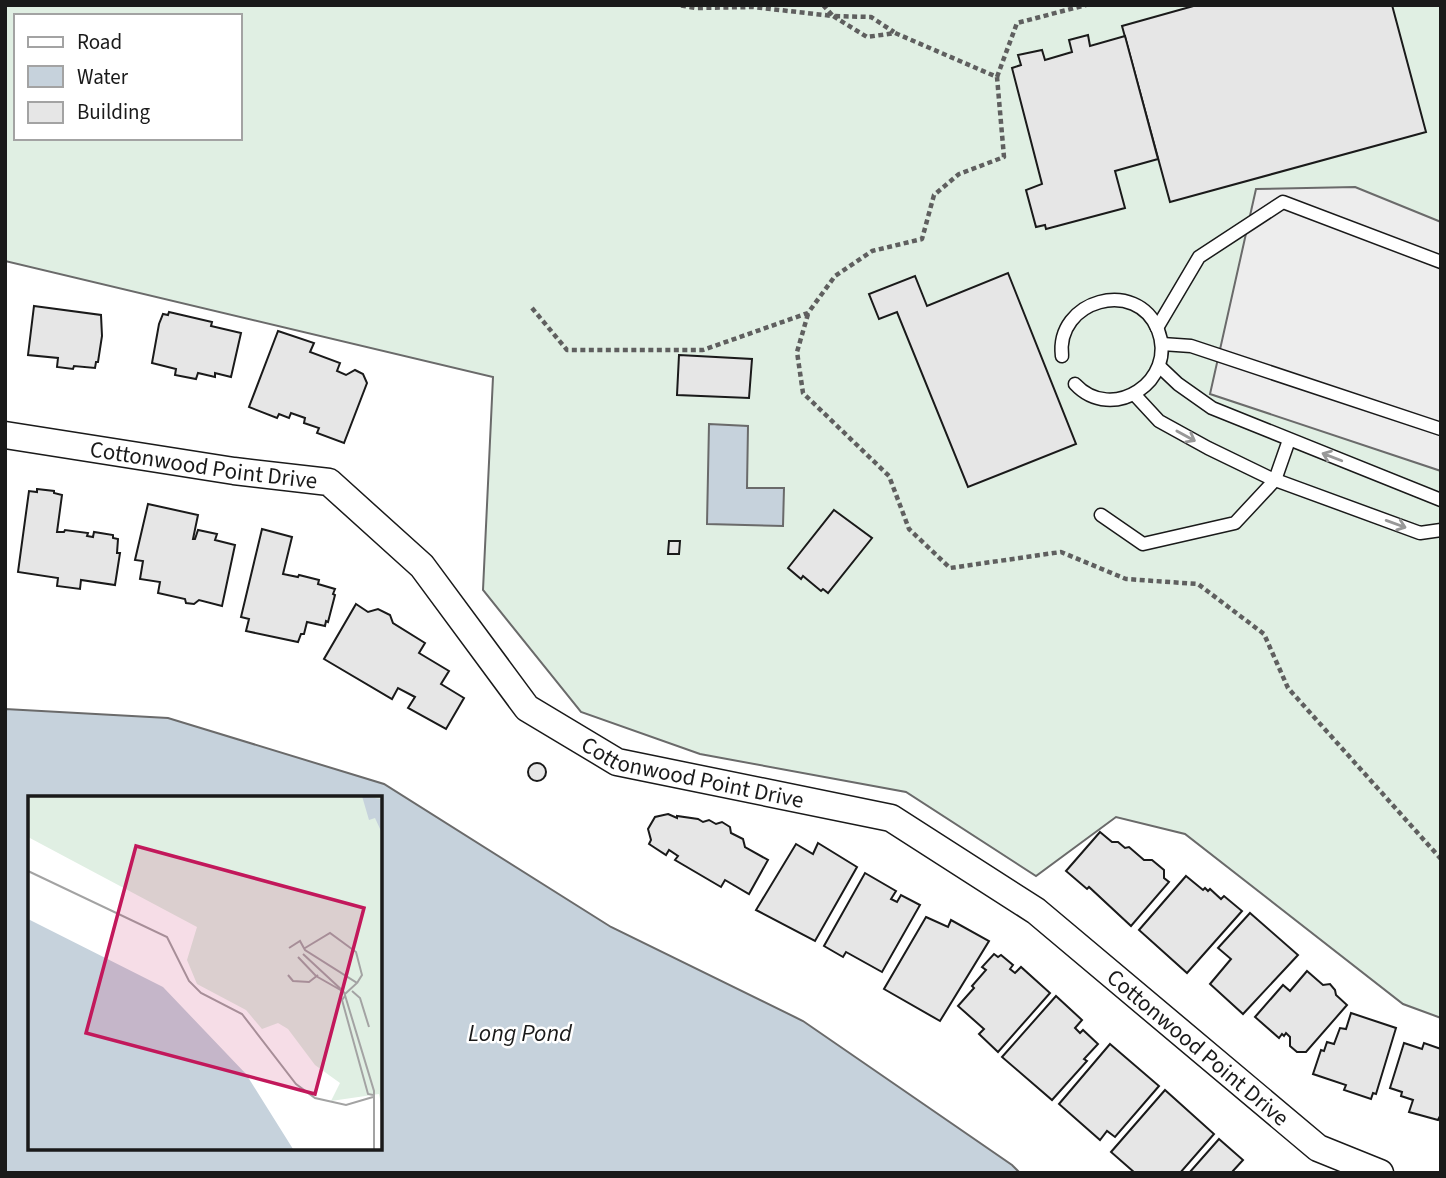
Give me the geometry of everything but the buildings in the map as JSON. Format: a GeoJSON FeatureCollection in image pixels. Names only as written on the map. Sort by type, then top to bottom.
{"type":"FeatureCollection","features":[{"type":"Feature","properties":{"kind":"street","name":"Cottonwood Point Drive"},"geometry":{"type":"LineString","coordinates":[[5,435],[234,471],[329,482],[422,566],[527,708],[617,762],[891,818],[1036,911],[1318,1148],[1380,1173]]}},
{"type":"Feature","properties":{"kind":"lane"},"geometry":{"type":"LineString","coordinates":[[1157,328],[1199,257],[1283,202],[1441,262]]}},
{"type":"Feature","properties":{"kind":"lane"},"geometry":{"type":"LineString","coordinates":[[1062,356],[1064,332],[1072,318],[1085,306],[1101,300],[1118,299],[1134,304],[1148,314],[1157,328],[1162,344],[1159,366],[1154,377],[1142,389],[1111,400],[1095,397],[1075,384]]}},
{"type":"Feature","properties":{"kind":"lane"},"geometry":{"type":"LineString","coordinates":[[1162,344],[1191,346],[1441,429]]}},
{"type":"Feature","properties":{"kind":"lane"},"geometry":{"type":"LineString","coordinates":[[1159,366],[1178,384],[1212,408],[1441,500]]}},
{"type":"Feature","properties":{"kind":"lane"},"geometry":{"type":"LineString","coordinates":[[1134,394],[1159,421],[1275,480],[1420,533],[1441,530]]}},
{"type":"Feature","properties":{"kind":"lane"},"geometry":{"type":"LineString","coordinates":[[1101,515],[1143,544],[1235,523],[1275,480],[1289,440]]}},
{"type":"Feature","properties":{"kind":"path"},"geometry":{"type":"LineString","coordinates":[[678,5],[696,8],[752,7],[834,16],[871,17],[895,33],[997,77]]}},
{"type":"Feature","properties":{"kind":"path"},"geometry":{"type":"LineString","coordinates":[[823,5],[834,16],[867,37],[895,33]]}},
{"type":"Feature","properties":{"kind":"path"},"geometry":{"type":"LineString","coordinates":[[1086,5],[1017,23],[997,77],[1004,158],[959,174],[934,195],[922,239],[872,251],[835,276],[808,313],[797,352],[803,393],[889,476],[909,529],[950,568],[1061,552],[1125,579],[1198,584],[1264,634],[1288,688],[1441,859]]}},
{"type":"Feature","properties":{"kind":"path"},"geometry":{"type":"LineString","coordinates":[[532,308],[567,350],[704,350],[808,313]]}},
{"type":"Feature","properties":{"kind":"green space"},"geometry":{"type":"Polygon","coordinates":[[[5,5],[1441,5],[1441,1018],[1403,1004],[1185,834],[1116,817],[1036,876],[906,792],[700,754],[581,712],[483,590],[493,377],[5,261],[5,5]]]}},
{"type":"Feature","properties":{"kind":"shaded area"},"geometry":{"type":"Polygon","coordinates":[[[1355,187],[1441,222],[1441,471],[1210,394],[1256,189],[1355,187]]]}},
{"type":"Feature","properties":{"kind":"water"},"geometry":{"type":"Polygon","coordinates":[[[709,424],[748,426],[747,488],[784,488],[783,526],[707,524],[709,424]]]}},
{"type":"Feature","properties":{"kind":"water","name":"Long Pond"},"geometry":{"type":"Polygon","coordinates":[[[5,709],[168,718],[384,784],[611,927],[803,1021],[1020,1173],[5,1173],[5,709]]]}}]}
